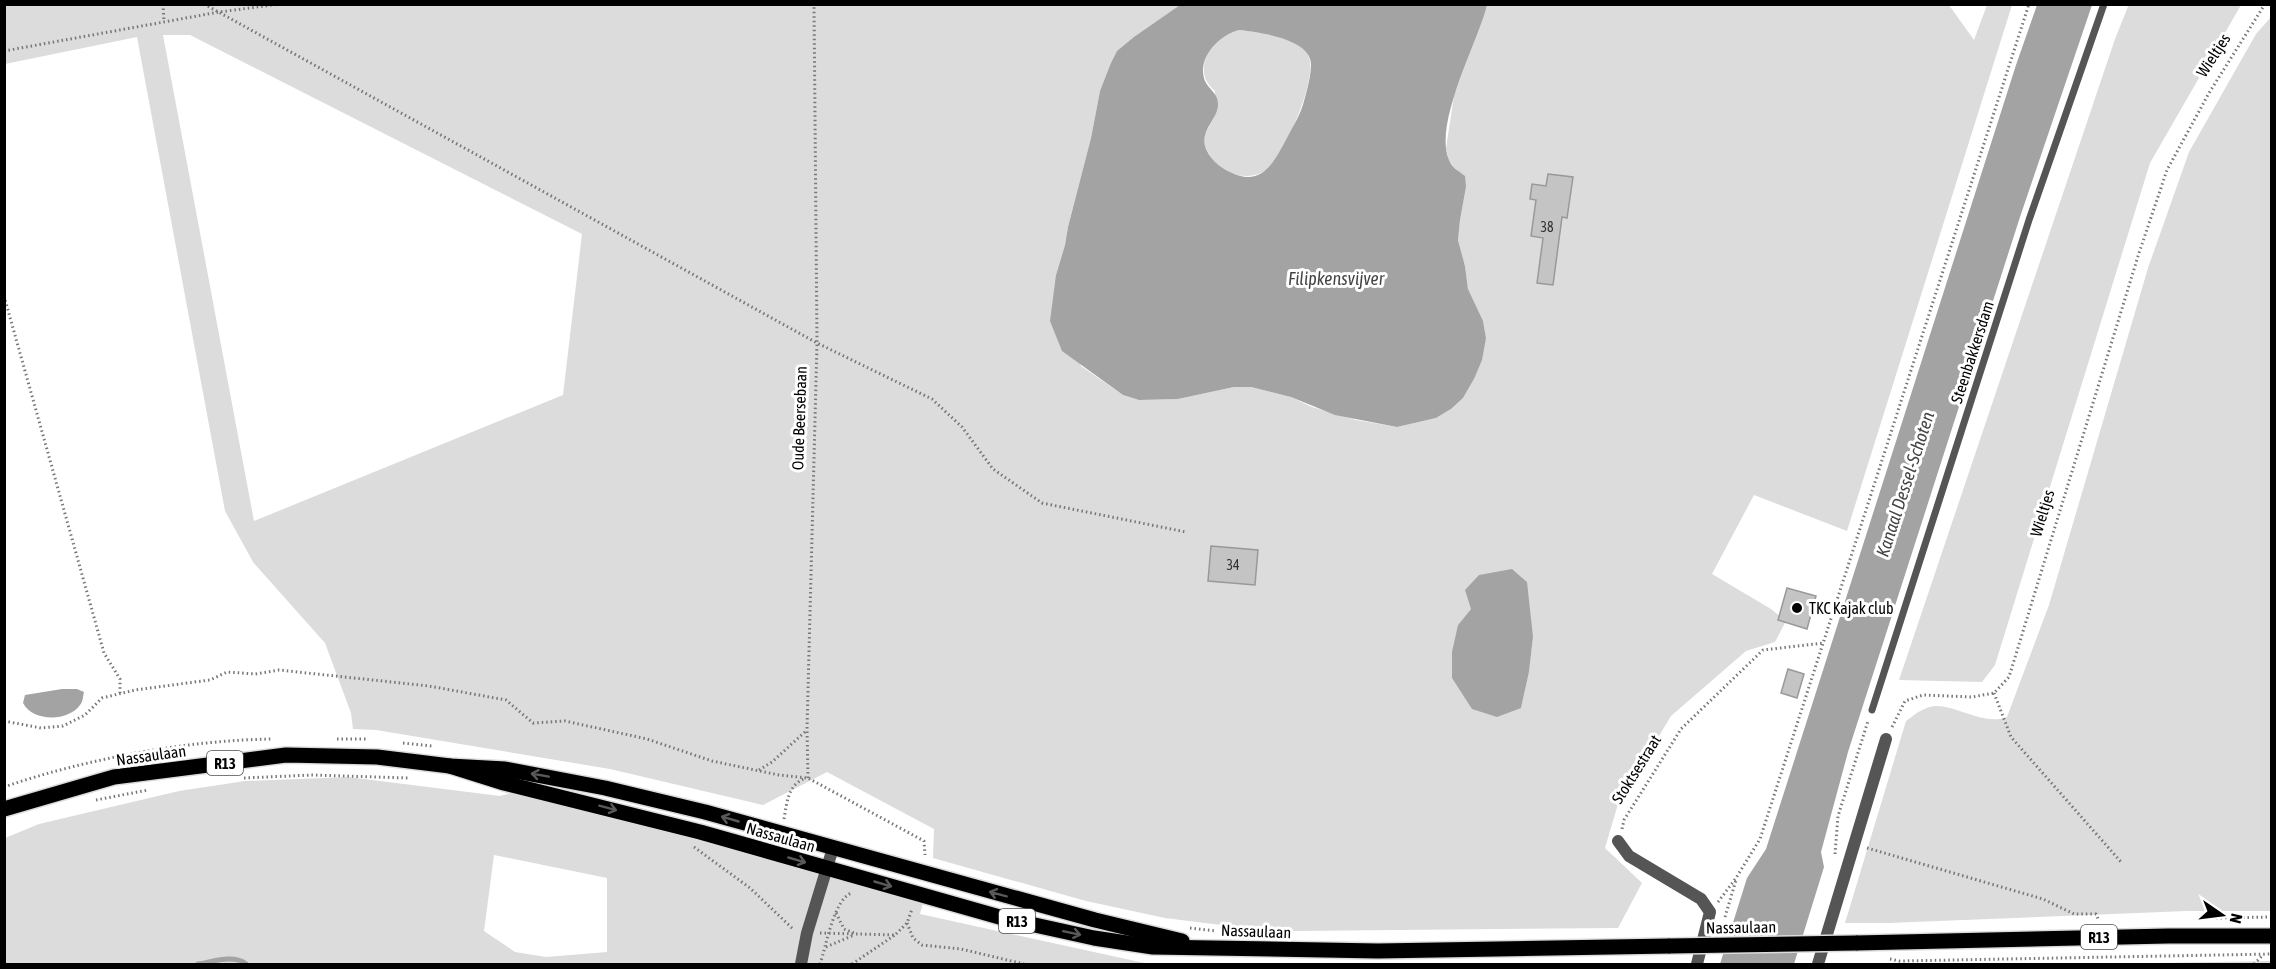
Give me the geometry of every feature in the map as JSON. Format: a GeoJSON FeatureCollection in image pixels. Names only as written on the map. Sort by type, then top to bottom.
{"type":"FeatureCollection","features":[{"type":"Feature","properties":{"kind":"main road","name":"Nassaulaan"},"geometry":{"type":"LineString","coordinates":[[4,809],[114,777],[286,755],[377,758],[505,769],[605,788],[705,812],[1095,920],[1211,947]]}},
{"type":"Feature","properties":{"kind":"main road","name":"Nassaulaan"},"geometry":{"type":"LineString","coordinates":[[450,766],[504,783],[700,832],[1003,918],[1094,938],[1154,947],[1378,951],[2271,936]]}},
{"type":"Feature","properties":{"kind":"street"},"geometry":{"type":"LineString","coordinates":[[1818,964],[1886,739]]}},
{"type":"Feature","properties":{"kind":"street"},"geometry":{"type":"LineString","coordinates":[[1618,841],[1629,856],[1701,899],[1710,912],[1697,964]]}},
{"type":"Feature","properties":{"kind":"street"},"geometry":{"type":"LineString","coordinates":[[801,964],[807,933],[833,848]]}},
{"type":"Feature","properties":{"kind":"lane","name":"Steenbakkersdam"},"geometry":{"type":"LineString","coordinates":[[1872,710],[2029,220],[2104,4]]}},
{"type":"Feature","properties":{"kind":"path"},"geometry":{"type":"LineString","coordinates":[[163,4],[164,22]]}},
{"type":"Feature","properties":{"kind":"path"},"geometry":{"type":"LineString","coordinates":[[204,4],[818,344],[932,399],[962,427],[993,469],[1042,503],[1186,532]]}},
{"type":"Feature","properties":{"kind":"path"},"geometry":{"type":"LineString","coordinates":[[4,51],[219,12],[280,4]]}},
{"type":"Feature","properties":{"kind":"path","name":"Oude Beersebaan"},"geometry":{"type":"LineString","coordinates":[[808,778],[807,729],[818,344],[814,4]]}},
{"type":"Feature","properties":{"kind":"path"},"geometry":{"type":"LineString","coordinates":[[1710,912],[1736,878],[1760,839],[2029,4]]}},
{"type":"Feature","properties":{"kind":"path","name":"Wieltjes"},"geometry":{"type":"LineString","coordinates":[[1994,693],[2009,677],[2135,264],[2167,170],[2209,93],[2265,4]]}},
{"type":"Feature","properties":{"kind":"path"},"geometry":{"type":"LineString","coordinates":[[4,296],[104,653],[120,679],[120,693]]}},
{"type":"Feature","properties":{"kind":"path","name":"Stoktsestraat"},"geometry":{"type":"LineString","coordinates":[[1618,841],[1624,820],[1681,729],[1763,650],[1824,643]]}},
{"type":"Feature","properties":{"kind":"path"},"geometry":{"type":"LineString","coordinates":[[4,721],[41,728],[63,726],[85,716],[102,698],[120,693],[210,680],[227,672],[255,674],[279,669],[429,686],[506,700],[533,723],[565,721],[646,739],[712,761],[758,771],[808,778],[924,841],[925,855]]}},
{"type":"Feature","properties":{"kind":"path"},"geometry":{"type":"LineString","coordinates":[[1886,739],[1905,701],[1923,695],[1972,697],[1994,693],[2011,737],[2121,862]]}},
{"type":"Feature","properties":{"kind":"path"},"geometry":{"type":"LineString","coordinates":[[1835,861],[1838,816],[1872,710]]}},
{"type":"Feature","properties":{"kind":"path"},"geometry":{"type":"LineString","coordinates":[[758,771],[772,762],[807,729]]}},
{"type":"Feature","properties":{"kind":"path"},"geometry":{"type":"LineString","coordinates":[[239,778],[312,775],[411,779]]}},
{"type":"Feature","properties":{"kind":"path"},"geometry":{"type":"LineString","coordinates":[[785,822],[789,792],[798,781],[808,778]]}},
{"type":"Feature","properties":{"kind":"path"},"geometry":{"type":"LineString","coordinates":[[95,800],[157,789]]}},
{"type":"Feature","properties":{"kind":"path"},"geometry":{"type":"LineString","coordinates":[[688,843],[750,888],[793,929],[807,933]]}},
{"type":"Feature","properties":{"kind":"path"},"geometry":{"type":"LineString","coordinates":[[1854,844],[2043,899],[2074,914],[2096,914],[2099,921]]}},
{"type":"Feature","properties":{"kind":"path"},"geometry":{"type":"LineString","coordinates":[[820,964],[843,897]]}},
{"type":"Feature","properties":{"kind":"path"},"geometry":{"type":"LineString","coordinates":[[852,964],[895,935],[907,923],[912,909]]}},
{"type":"Feature","properties":{"kind":"path"},"geometry":{"type":"LineString","coordinates":[[836,912],[844,929],[856,934]]}},
{"type":"Feature","properties":{"kind":"path"},"geometry":{"type":"LineString","coordinates":[[907,923],[913,938],[922,945],[961,949],[1024,964]]}},
{"type":"Feature","properties":{"kind":"path"},"geometry":{"type":"LineString","coordinates":[[830,934],[895,935]]}},
{"type":"Feature","properties":{"kind":"path"},"geometry":{"type":"LineString","coordinates":[[826,947],[856,934]]}},
{"type":"Feature","properties":{"kind":"path"},"geometry":{"type":"LineString","coordinates":[[2254,964],[2264,954]]}},
{"type":"Feature","properties":{"kind":"path"},"geometry":{"type":"LineString","coordinates":[[1882,958],[1899,961],[2271,954]]}},
{"type":"Feature","properties":{"kind":"shaded area"},"geometry":{"type":"Polygon","coordinates":[[[2129,4],[2241,5],[2150,163],[1995,665],[1982,682],[1899,680],[2115,39],[2129,4]]]}},
{"type":"Feature","properties":{"kind":"shaded area"},"geometry":{"type":"Polygon","coordinates":[[[4,5],[1180,5],[1117,51],[1100,91],[1091,138],[1056,275],[1081,366],[1123,395],[1139,400],[1178,399],[1234,387],[1251,387],[1291,397],[1312,407],[1356,420],[1397,427],[1436,418],[1463,398],[1474,379],[1486,338],[1483,322],[1468,289],[1458,240],[1466,187],[1458,171],[1449,162],[1446,148],[1454,96],[1487,5],[1949,5],[1974,40],[1987,5],[2012,5],[1847,531],[1754,495],[1712,574],[1771,609],[1786,621],[1775,642],[1746,651],[1671,716],[1618,804],[1605,848],[1642,883],[1618,928],[1295,931],[1165,918],[1086,901],[933,858],[934,829],[827,772],[763,805],[610,769],[376,730],[353,729],[351,713],[325,643],[253,562],[225,511],[137,37],[5,64],[4,5]],[[163,35],[254,521],[563,395],[582,234],[190,35],[163,35]],[[1471,609],[1458,625],[1521,708],[1529,672],[1533,637],[1471,609]]]}},
{"type":"Feature","properties":{"kind":"shaded area"},"geometry":{"type":"Polygon","coordinates":[[[2271,17],[2271,911],[2187,911],[1845,923],[1906,721],[1932,706],[1954,709],[1989,719],[2007,717],[2049,605],[2148,268],[2189,152],[2256,34],[2271,17]]]}},
{"type":"Feature","properties":{"kind":"shaded area"},"geometry":{"type":"Polygon","coordinates":[[[1239,30],[1285,39],[1301,47],[1307,53],[1310,62],[1310,76],[1301,109],[1279,155],[1265,171],[1248,176],[1228,171],[1213,160],[1206,148],[1204,138],[1214,118],[1216,106],[1215,91],[1204,74],[1204,64],[1213,47],[1229,34],[1239,30]]]}},
{"type":"Feature","properties":{"kind":"shaded area"},"geometry":{"type":"Polygon","coordinates":[[[348,777],[500,796],[519,791],[923,903],[920,914],[1149,964],[5,964],[5,838],[39,824],[179,791],[245,781],[348,777]],[[494,855],[484,931],[515,952],[546,957],[607,952],[607,878],[494,855]]]}},
{"type":"Feature","properties":{"kind":"shaded area"},"geometry":{"type":"Polygon","coordinates":[[[2271,961],[2271,964],[2100,964],[2271,961]]]}},
{"type":"Feature","properties":{"kind":"water","name":"Filipkensvijver"},"geometry":{"type":"Polygon","coordinates":[[[1180,5],[1487,5],[1459,83],[1447,126],[1446,145],[1450,163],[1465,176],[1466,187],[1458,240],[1468,289],[1483,321],[1486,338],[1482,360],[1474,379],[1463,398],[1451,409],[1436,418],[1397,427],[1335,415],[1291,397],[1251,387],[1234,387],[1178,399],[1139,400],[1123,395],[1062,351],[1050,321],[1056,275],[1091,138],[1100,91],[1117,51],[1180,5]],[[1239,30],[1217,43],[1211,49],[1204,64],[1205,81],[1217,97],[1218,104],[1204,140],[1209,154],[1218,165],[1241,176],[1251,177],[1259,175],[1272,164],[1287,138],[1303,106],[1311,65],[1309,56],[1294,43],[1270,35],[1239,30]]]}},
{"type":"Feature","properties":{"kind":"water","name":"Kanaal Dessel-Schoten"},"geometry":{"type":"Polygon","coordinates":[[[2037,5],[2092,5],[2020,217],[1848,752],[1821,852],[1824,867],[1794,964],[1720,964],[1747,878],[1766,849],[2037,5]]]}},
{"type":"Feature","properties":{"kind":"water"},"geometry":{"type":"Polygon","coordinates":[[[1512,569],[1527,582],[1533,637],[1529,672],[1521,708],[1497,717],[1472,709],[1452,678],[1452,652],[1458,625],[1471,609],[1465,590],[1479,575],[1512,569]]]}},
{"type":"Feature","properties":{"kind":"water"},"geometry":{"type":"Polygon","coordinates":[[[77,689],[84,692],[81,704],[67,715],[51,718],[34,714],[23,703],[25,695],[77,689]]]}},
{"type":"Feature","properties":{"kind":"building"},"geometry":{"type":"Polygon","coordinates":[[[1548,174],[1573,177],[1567,218],[1562,217],[1553,285],[1537,283],[1543,238],[1531,236],[1536,200],[1530,199],[1532,184],[1546,186],[1548,174]]]}},
{"type":"Feature","properties":{"kind":"building"},"geometry":{"type":"Polygon","coordinates":[[[1211,546],[1258,550],[1255,585],[1208,581],[1211,546]]]}},
{"type":"Feature","properties":{"kind":"building","name":"TKC Kajak club"},"geometry":{"type":"Polygon","coordinates":[[[1787,588],[1816,596],[1807,629],[1778,620],[1787,588]]]}},
{"type":"Feature","properties":{"kind":"building"},"geometry":{"type":"Polygon","coordinates":[[[1788,669],[1804,674],[1797,698],[1781,693],[1788,669]]]}},
{"type":"Feature","properties":{"kind":"waterway"},"geometry":{"type":"LineString","coordinates":[[198,964],[229,959],[246,964]]}},
{"type":"Feature","properties":{"kind":"place","name":"TKC Kajak club"},"geometry":{"type":"Point","coordinates":[1797,608]}}]}
